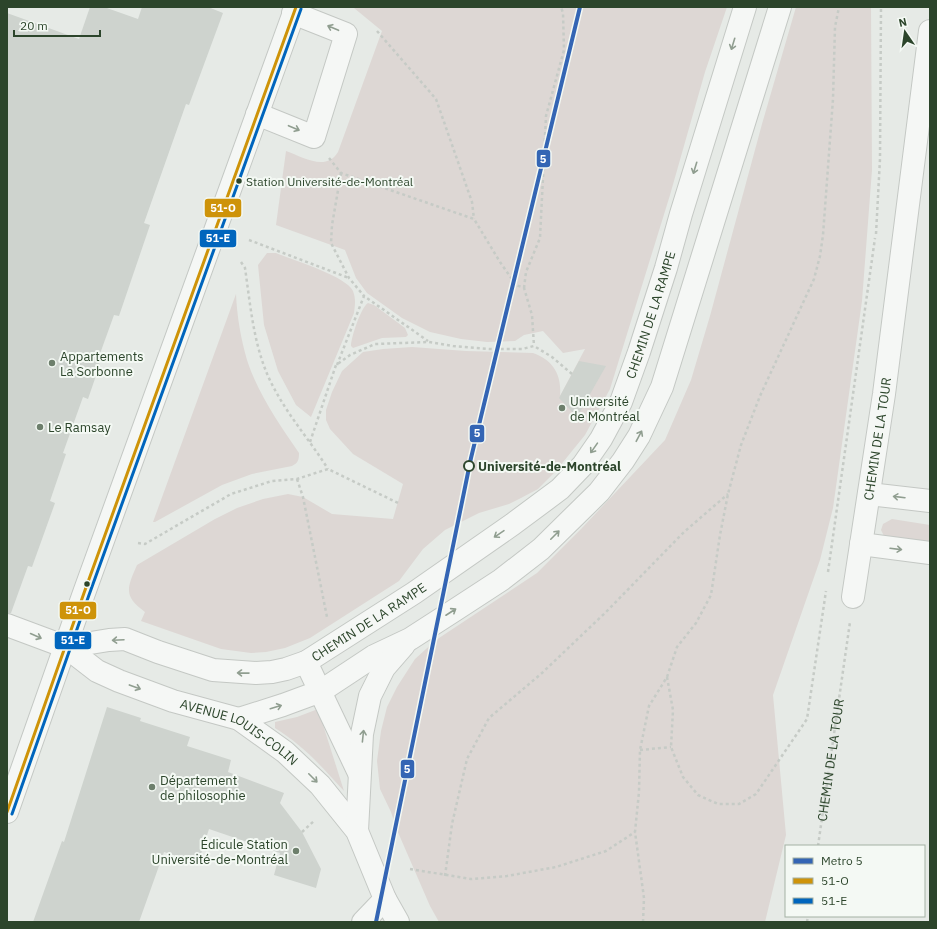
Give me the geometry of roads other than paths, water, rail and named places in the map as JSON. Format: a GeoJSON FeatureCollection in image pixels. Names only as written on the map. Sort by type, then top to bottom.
{"type":"FeatureCollection","features":[{"type":"Feature","properties":{"kind":"street","name":"CHEMIN DE LA RAMPE"},"geometry":{"type":"LineString","coordinates":[[66,647],[125,639],[158,652],[213,670],[236,673],[272,672],[306,662],[414,593],[560,489],[582,465],[601,439],[622,402],[639,352],[745,7]]}},
{"type":"Feature","properties":{"kind":"street"},"geometry":{"type":"LineString","coordinates":[[239,718],[283,705],[320,691],[374,656],[410,639],[501,580],[541,549],[599,492],[623,461],[639,436],[662,387],[780,7]]}},
{"type":"Feature","properties":{"kind":"street"},"geometry":{"type":"LineString","coordinates":[[7,812],[84,593],[294,10],[346,34],[314,137],[257,114]]}},
{"type":"Feature","properties":{"kind":"street","name":"CHEMIN DE LA TOUR"},"geometry":{"type":"LineString","coordinates":[[853,597],[884,394],[930,31]]}},
{"type":"Feature","properties":{"kind":"street"},"geometry":{"type":"LineString","coordinates":[[869,494],[930,501]]}},
{"type":"Feature","properties":{"kind":"street"},"geometry":{"type":"LineString","coordinates":[[861,544],[930,553]]}},
{"type":"Feature","properties":{"kind":"street","name":"AVENUE LOUIS-COLIN"},"geometry":{"type":"LineString","coordinates":[[7,625],[66,647],[97,671],[119,682],[173,702],[239,718],[290,756],[320,785],[357,831],[385,899],[398,922]]}},
{"type":"Feature","properties":{"kind":"street"},"geometry":{"type":"LineString","coordinates":[[357,831],[362,734],[370,696],[384,668],[410,639]]}},
{"type":"Feature","properties":{"kind":"street"},"geometry":{"type":"LineString","coordinates":[[306,662],[360,776]]}},
{"type":"Feature","properties":{"kind":"street"},"geometry":{"type":"LineString","coordinates":[[363,922],[385,899]]}},
{"type":"Feature","properties":{"kind":"metro line","name":"5"},"geometry":{"type":"LineString","coordinates":[[376,922],[471,458],[580,7]]}},
{"type":"Feature","properties":{"kind":"place","name":"Station Université-de-Montréal"},"geometry":{"type":"Point","coordinates":[239,181]}},
{"type":"Feature","properties":{"kind":"place","name":"Appartements La Sorbonne"},"geometry":{"type":"Point","coordinates":[52,363]}},
{"type":"Feature","properties":{"kind":"place","name":"Université de Montréal"},"geometry":{"type":"Point","coordinates":[562,408]}},
{"type":"Feature","properties":{"kind":"place","name":"Le Ramsay"},"geometry":{"type":"Point","coordinates":[40,427]}},
{"type":"Feature","properties":{"kind":"place","name":"Université-de-Montréal"},"geometry":{"type":"Point","coordinates":[469,466]}},
{"type":"Feature","properties":{"kind":"place","name":"Département de philosophie"},"geometry":{"type":"Point","coordinates":[152,787]}},
{"type":"Feature","properties":{"kind":"place","name":"Édicule Station Université-de-Montréal"},"geometry":{"type":"Point","coordinates":[296,851]}}]}
